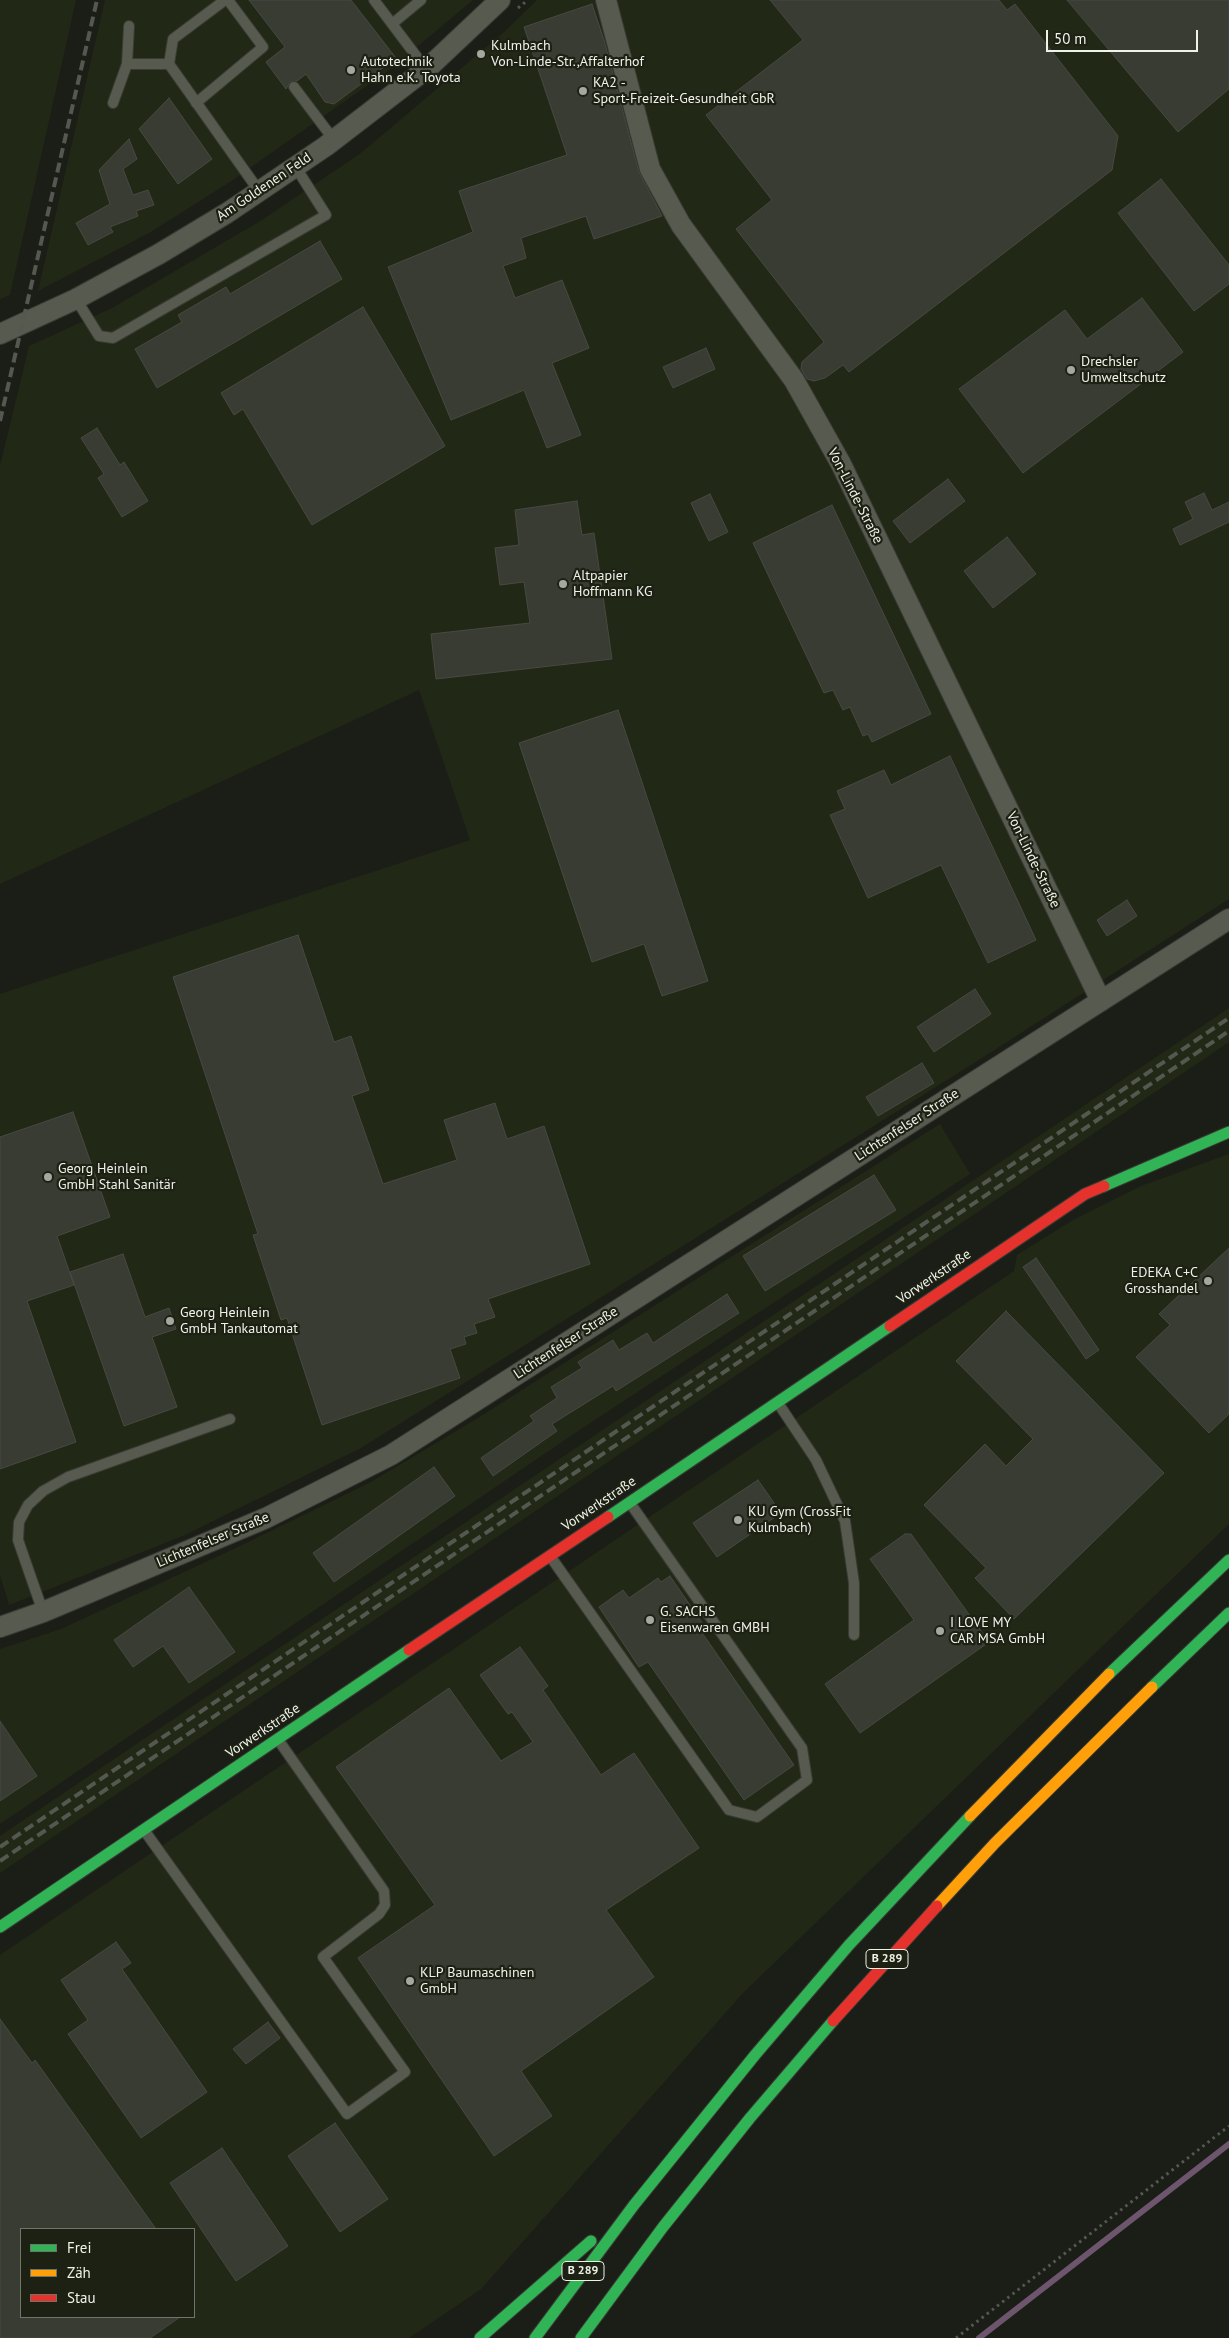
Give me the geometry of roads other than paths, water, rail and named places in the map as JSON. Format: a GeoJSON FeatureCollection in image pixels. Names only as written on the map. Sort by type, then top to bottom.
{"type":"FeatureCollection","features":[{"type":"Feature","properties":{"kind":"main road","name":"Vorwerkstraße"},"geometry":{"type":"LineString","coordinates":[[0,1927],[1085,1194],[1229,1132]]}},
{"type":"Feature","properties":{"kind":"main road","name":"B 289"},"geometry":{"type":"LineString","coordinates":[[535,2338],[577,2279],[634,2205],[755,2055],[849,1945],[972,1814],[1088,1696],[1229,1560]]}},
{"type":"Feature","properties":{"kind":"main road","name":"B 289"},"geometry":{"type":"LineString","coordinates":[[581,2338],[663,2227],[868,1980],[996,1843],[1126,1711],[1229,1613]]}},
{"type":"Feature","properties":{"kind":"main road"},"geometry":{"type":"LineString","coordinates":[[480,2338],[634,2205]]}},
{"type":"Feature","properties":{"kind":"street","name":"Am Goldenen Feld"},"geometry":{"type":"LineString","coordinates":[[0,334],[76,299],[159,254],[227,213],[334,140],[426,69],[500,0]]}},
{"type":"Feature","properties":{"kind":"street","name":"Von-Linde-Straße"},"geometry":{"type":"LineString","coordinates":[[606,0],[650,169],[681,225],[794,380],[836,456],[1101,1001]]}},
{"type":"Feature","properties":{"kind":"street","name":"Lichtenfelser Straße"},"geometry":{"type":"LineString","coordinates":[[0,1627],[43,1612],[266,1518],[391,1455],[1229,920]]}},
{"type":"Feature","properties":{"kind":"lane"},"geometry":{"type":"LineString","coordinates":[[196,103],[262,47],[226,0],[174,39],[169,64],[196,103],[259,191]]}},
{"type":"Feature","properties":{"kind":"lane"},"geometry":{"type":"LineString","coordinates":[[374,0],[426,69]]}},
{"type":"Feature","properties":{"kind":"lane"},"geometry":{"type":"LineString","coordinates":[[392,24],[421,0]]}},
{"type":"Feature","properties":{"kind":"lane"},"geometry":{"type":"LineString","coordinates":[[113,103],[127,64],[128,26]]}},
{"type":"Feature","properties":{"kind":"lane"},"geometry":{"type":"LineString","coordinates":[[127,64],[169,64]]}},
{"type":"Feature","properties":{"kind":"lane"},"geometry":{"type":"LineString","coordinates":[[294,87],[334,140]]}},
{"type":"Feature","properties":{"kind":"lane"},"geometry":{"type":"LineString","coordinates":[[76,299],[100,336],[113,338],[326,215],[295,166]]}},
{"type":"Feature","properties":{"kind":"lane"},"geometry":{"type":"LineString","coordinates":[[777,1401],[816,1460],[845,1522],[854,1582],[854,1635]]}},
{"type":"Feature","properties":{"kind":"lane"},"geometry":{"type":"LineString","coordinates":[[43,1612],[18,1540],[20,1522],[28,1505],[43,1491],[68,1477],[230,1420]]}},
{"type":"Feature","properties":{"kind":"lane"},"geometry":{"type":"LineString","coordinates":[[549,1555],[729,1810],[757,1817],[807,1780],[802,1748],[628,1502]]}},
{"type":"Feature","properties":{"kind":"lane"},"geometry":{"type":"LineString","coordinates":[[144,1830],[347,2114],[405,2072],[323,1957],[379,1914],[385,1905],[384,1891],[278,1739]]}},
{"type":"Feature","properties":{"kind":"waterway"},"geometry":{"type":"LineString","coordinates":[[979,2338],[1229,2144]]}},
{"type":"Feature","properties":{"kind":"railway"},"geometry":{"type":"LineString","coordinates":[[0,421],[97,0]]}},
{"type":"Feature","properties":{"kind":"railway"},"geometry":{"type":"LineString","coordinates":[[0,1847],[1229,1018]]}},
{"type":"Feature","properties":{"kind":"railway"},"geometry":{"type":"LineString","coordinates":[[0,1861],[1229,1031]]}},
{"type":"Feature","properties":{"kind":"place","name":"Kulmbach Von-Linde-Str.,Affalterhof"},"geometry":{"type":"Point","coordinates":[481,54]}},
{"type":"Feature","properties":{"kind":"place","name":"Autotechnik Hahn e.K. Toyota"},"geometry":{"type":"Point","coordinates":[351,70]}},
{"type":"Feature","properties":{"kind":"place","name":"KA2 - Sport-Freizeit-Gesundheit GbR"},"geometry":{"type":"Point","coordinates":[583,91]}},
{"type":"Feature","properties":{"kind":"place","name":"Drechsler Umweltschutz"},"geometry":{"type":"Point","coordinates":[1071,370]}},
{"type":"Feature","properties":{"kind":"place","name":"Altpapier Hoffmann KG"},"geometry":{"type":"Point","coordinates":[563,584]}},
{"type":"Feature","properties":{"kind":"place","name":"Georg Heinlein GmbH Stahl Sanitär"},"geometry":{"type":"Point","coordinates":[48,1177]}},
{"type":"Feature","properties":{"kind":"place","name":"EDEKA C+C Grosshandel"},"geometry":{"type":"Point","coordinates":[1208,1281]}},
{"type":"Feature","properties":{"kind":"place","name":"Georg Heinlein GmbH Tankautomat"},"geometry":{"type":"Point","coordinates":[170,1321]}},
{"type":"Feature","properties":{"kind":"place","name":"KU Gym (CrossFit Kulmbach)"},"geometry":{"type":"Point","coordinates":[738,1520]}},
{"type":"Feature","properties":{"kind":"place","name":"G. SACHS Eisenwaren GMBH"},"geometry":{"type":"Point","coordinates":[650,1620]}},
{"type":"Feature","properties":{"kind":"place","name":"I LOVE MY CAR MSA GmbH"},"geometry":{"type":"Point","coordinates":[940,1631]}},
{"type":"Feature","properties":{"kind":"place","name":"KLP Baumaschinen GmbH"},"geometry":{"type":"Point","coordinates":[410,1981]}}]}
